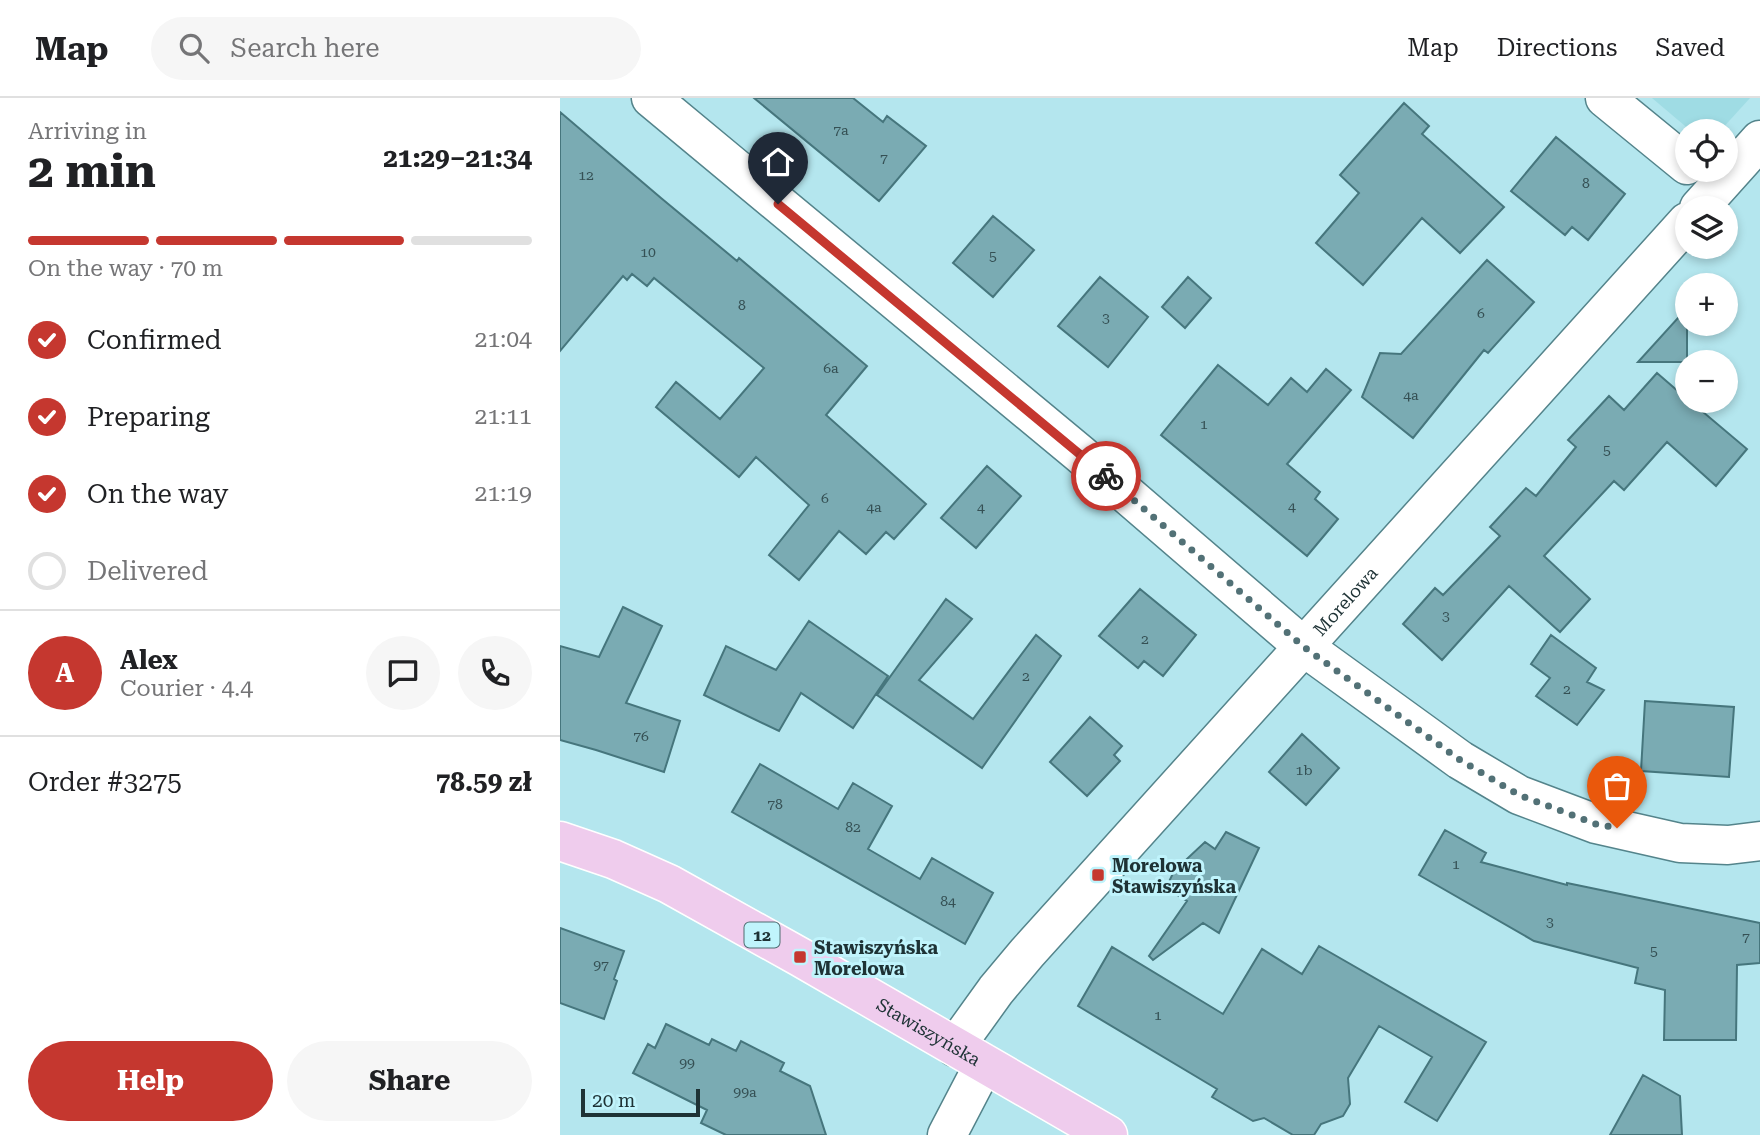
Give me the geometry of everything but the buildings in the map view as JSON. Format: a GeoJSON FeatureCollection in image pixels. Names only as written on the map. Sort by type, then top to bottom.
{"type":"FeatureCollection","features":[{"type":"Feature","properties":{"kind":"main road","name":"Stawiszyńska"},"geometry":{"type":"LineString","coordinates":[[560,841],[613,859],[668,884],[1108,1135]]}},
{"type":"Feature","properties":{"kind":"street"},"geometry":{"type":"LineString","coordinates":[[651,98],[1080,454],[1304,647],[1460,760],[1519,795],[1596,824],[1680,843],[1728,845],[1760,841]]}},
{"type":"Feature","properties":{"kind":"street"},"geometry":{"type":"LineString","coordinates":[[1605,98],[1675,155]]}},
{"type":"Feature","properties":{"kind":"street"},"geometry":{"type":"LineString","coordinates":[[1703,189],[1760,140]]}},
{"type":"Feature","properties":{"kind":"street","name":"Morelowa"},"geometry":{"type":"LineString","coordinates":[[947,1135],[970,1055],[996,989],[1675,235]]}},
{"type":"Feature","properties":{"kind":"shaded area"},"geometry":{"type":"Polygon","coordinates":[[[1652,98],[1750,98],[1731,119],[1677,119],[1652,98]]]}},
{"type":"Feature","properties":{"kind":"way so far"},"geometry":{"type":"LineString","coordinates":[[1106,476],[1304,647],[1460,760],[1519,795],[1596,824],[1617,828]]}},
{"type":"Feature","properties":{"kind":"place","name":"Morelowa Stawiszyńska"},"geometry":{"type":"Point","coordinates":[1098,875]}},
{"type":"Feature","properties":{"kind":"place","name":"Stawiszyńska Morelowa"},"geometry":{"type":"Point","coordinates":[800,957]}},
{"type":"Feature","properties":{"kind":"route"},"geometry":{"type":"LineString","coordinates":[[778,204],[1106,476]]}}]}
